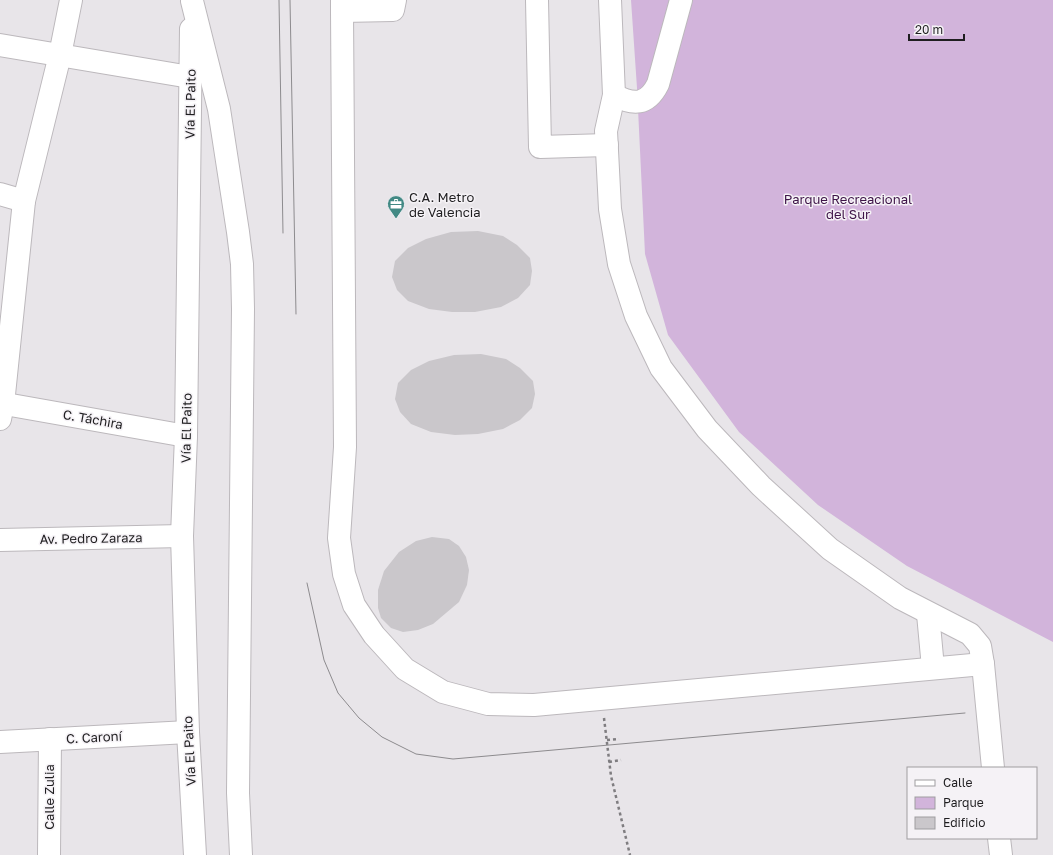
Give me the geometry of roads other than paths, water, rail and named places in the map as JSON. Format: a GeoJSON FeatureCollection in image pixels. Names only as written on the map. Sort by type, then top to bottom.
{"type":"FeatureCollection","features":[{"type":"Feature","properties":{"kind":"street"},"geometry":{"type":"LineString","coordinates":[[1,408],[24,201],[60,55],[71,0]]}},
{"type":"Feature","properties":{"kind":"street"},"geometry":{"type":"LineString","coordinates":[[395,0],[392,10],[342,5],[345,446],[339,538],[344,574],[354,605],[374,635],[405,669],[443,692],[488,704],[534,705],[983,664]]}},
{"type":"Feature","properties":{"kind":"street"},"geometry":{"type":"LineString","coordinates":[[537,0],[540,133],[606,138]]}},
{"type":"Feature","properties":{"kind":"street"},"geometry":{"type":"LineString","coordinates":[[610,0],[614,95],[606,138],[610,209],[619,264],[636,316],[661,368],[708,429],[761,486],[830,549],[900,598],[928,614],[970,634],[980,646],[993,767]]}},
{"type":"Feature","properties":{"kind":"street"},"geometry":{"type":"LineString","coordinates":[[614,95],[625,101],[636,102],[646,100],[653,94],[658,84],[681,0]]}},
{"type":"Feature","properties":{"kind":"street"},"geometry":{"type":"LineString","coordinates":[[192,1],[219,109],[242,264],[243,309],[238,793],[241,855]]}},
{"type":"Feature","properties":{"kind":"street","name":"Vía El Paito"},"geometry":{"type":"LineString","coordinates":[[192,1],[186,436],[182,536],[188,732],[195,855]]}},
{"type":"Feature","properties":{"kind":"street"},"geometry":{"type":"LineString","coordinates":[[0,45],[190,77]]}},
{"type":"Feature","properties":{"kind":"street"},"geometry":{"type":"LineString","coordinates":[[0,194],[24,201]]}},
{"type":"Feature","properties":{"kind":"street","name":"C. Táchira"},"geometry":{"type":"LineString","coordinates":[[1,408],[186,436]]}},
{"type":"Feature","properties":{"kind":"street","name":"Av. Pedro Zaraza"},"geometry":{"type":"LineString","coordinates":[[0,540],[182,536]]}},
{"type":"Feature","properties":{"kind":"street"},"geometry":{"type":"LineString","coordinates":[[928,614],[934,668]]}},
{"type":"Feature","properties":{"kind":"street","name":"C. Caroní"},"geometry":{"type":"LineString","coordinates":[[0,742],[188,732]]}},
{"type":"Feature","properties":{"kind":"street","name":"Calle Zulia"},"geometry":{"type":"LineString","coordinates":[[49,855],[50,739]]}},
{"type":"Feature","properties":{"kind":"street"},"geometry":{"type":"LineString","coordinates":[[999,839],[1001,855]]}},
{"type":"Feature","properties":{"kind":"tram line"},"geometry":{"type":"LineString","coordinates":[[279,0],[283,233]]}},
{"type":"Feature","properties":{"kind":"tram line"},"geometry":{"type":"LineString","coordinates":[[290,0],[296,314]]}},
{"type":"Feature","properties":{"kind":"tram line"},"geometry":{"type":"LineString","coordinates":[[307,583],[324,660],[338,693],[359,718],[382,737],[416,754],[453,759],[965,713]]}},
{"type":"Feature","properties":{"kind":"place","name":"C.A. Metro de Valencia"},"geometry":{"type":"Point","coordinates":[396,219]}},
{"type":"Feature","properties":{"kind":"park label","name":"Parque Recreacional del Sur"},"geometry":{"type":"Point","coordinates":[848,206]}}]}
